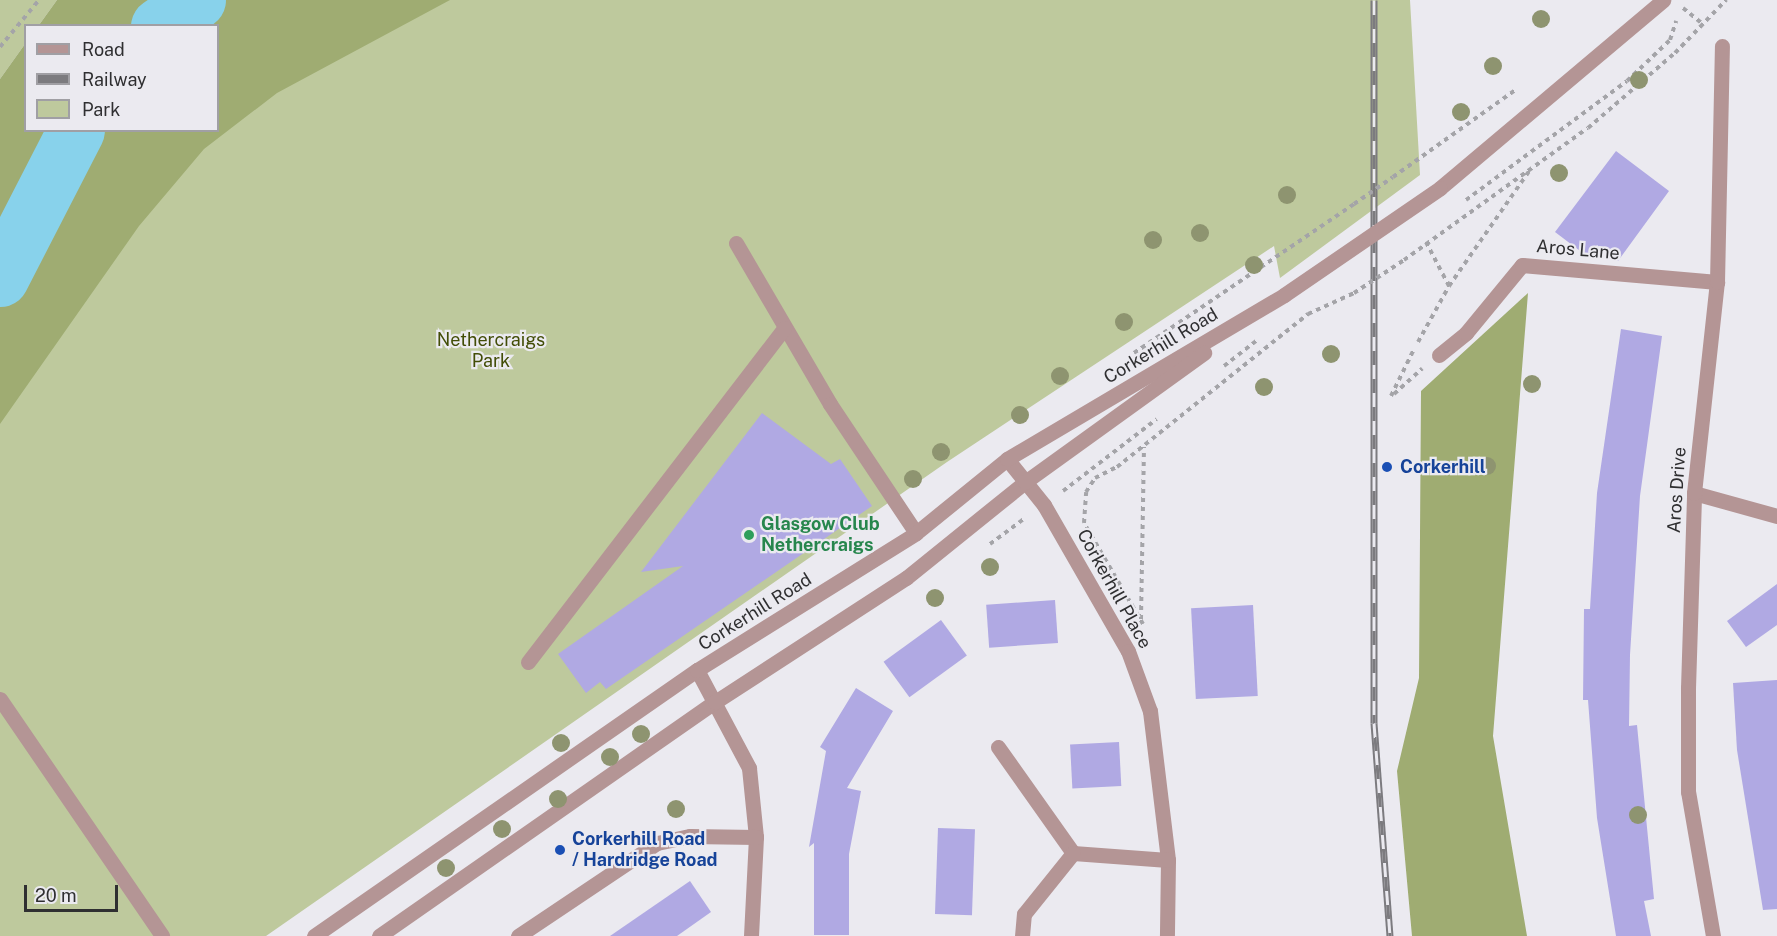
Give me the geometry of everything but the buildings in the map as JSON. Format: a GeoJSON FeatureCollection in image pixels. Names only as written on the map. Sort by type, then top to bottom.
{"type":"FeatureCollection","features":[{"type":"Feature","properties":{"kind":"street","name":"Corkerhill Road"},"geometry":{"type":"LineString","coordinates":[[379,936],[716,702],[906,578],[1024,482],[1284,296],[1440,188],[1663,0]]}},
{"type":"Feature","properties":{"kind":"street","name":"Aros Drive"},"geometry":{"type":"LineString","coordinates":[[1713,936],[1688,792],[1694,493],[1717,282],[1722,46]]}},
{"type":"Feature","properties":{"kind":"street"},"geometry":{"type":"LineString","coordinates":[[736,243],[784,328],[916,533]]}},
{"type":"Feature","properties":{"kind":"street","name":"Aros Lane"},"geometry":{"type":"LineString","coordinates":[[1439,355],[1466,333],[1522,265],[1717,282]]}},
{"type":"Feature","properties":{"kind":"street","name":"Corkerhill Road"},"geometry":{"type":"LineString","coordinates":[[314,936],[698,670],[916,533],[1007,459],[1284,296]]}},
{"type":"Feature","properties":{"kind":"street"},"geometry":{"type":"LineString","coordinates":[[528,662],[784,328]]}},
{"type":"Feature","properties":{"kind":"street","name":"Corkerhill Place"},"geometry":{"type":"LineString","coordinates":[[1007,459],[1044,505],[1128,651],[1150,711],[1168,860],[1167,936]]}},
{"type":"Feature","properties":{"kind":"street"},"geometry":{"type":"LineString","coordinates":[[1694,493],[1777,516]]}},
{"type":"Feature","properties":{"kind":"street"},"geometry":{"type":"LineString","coordinates":[[698,670],[749,768],[756,837],[751,936]]}},
{"type":"Feature","properties":{"kind":"street"},"geometry":{"type":"LineString","coordinates":[[0,699],[162,936]]}},
{"type":"Feature","properties":{"kind":"street"},"geometry":{"type":"LineString","coordinates":[[998,747],[1073,853]]}},
{"type":"Feature","properties":{"kind":"street"},"geometry":{"type":"LineString","coordinates":[[519,936],[657,843],[690,836],[756,837]]}},
{"type":"Feature","properties":{"kind":"street"},"geometry":{"type":"LineString","coordinates":[[1073,853],[1168,860]]}},
{"type":"Feature","properties":{"kind":"street"},"geometry":{"type":"LineString","coordinates":[[1022,936],[1024,914],[1073,853]]}},
{"type":"Feature","properties":{"kind":"path"},"geometry":{"type":"LineString","coordinates":[[0,47],[39,0]]}},
{"type":"Feature","properties":{"kind":"path"},"geometry":{"type":"LineString","coordinates":[[1676,0],[1703,24]]}},
{"type":"Feature","properties":{"kind":"path"},"geometry":{"type":"LineString","coordinates":[[1459,205],[1627,81],[1670,40],[1682,0]]}},
{"type":"Feature","properties":{"kind":"path"},"geometry":{"type":"LineString","coordinates":[[1145,631],[1082,513],[1095,478],[1144,446],[1308,314],[1354,293],[1404,260],[1426,242],[1588,128],[1703,24],[1726,0]]}},
{"type":"Feature","properties":{"kind":"path"},"geometry":{"type":"LineString","coordinates":[[1354,204],[1521,86]]}},
{"type":"Feature","properties":{"kind":"path"},"geometry":{"type":"LineString","coordinates":[[1439,355],[1391,396],[1449,285],[1532,168]]}},
{"type":"Feature","properties":{"kind":"path"},"geometry":{"type":"LineString","coordinates":[[1426,242],[1449,285]]}},
{"type":"Feature","properties":{"kind":"path"},"geometry":{"type":"LineString","coordinates":[[1141,620],[1144,446]]}},
{"type":"Feature","properties":{"kind":"green space"},"geometry":{"type":"Polygon","coordinates":[[[0,0],[57,0],[40,24],[24,24],[24,45],[0,79],[0,0]]]}},
{"type":"Feature","properties":{"kind":"green space"},"geometry":{"type":"Polygon","coordinates":[[[57,0],[450,0],[277,93],[204,149],[139,226],[0,424],[0,79],[24,45],[24,132],[219,132],[219,24],[40,24],[57,0]]]}},
{"type":"Feature","properties":{"kind":"green space","name":"Nethercraigs Park"},"geometry":{"type":"Polygon","coordinates":[[[259,0],[1410,0],[1420,175],[1280,278],[1274,246],[947,462],[266,936],[0,936],[0,340],[216,132],[219,132],[259,0]]]}},
{"type":"Feature","properties":{"kind":"green space"},"geometry":{"type":"Polygon","coordinates":[[[1528,293],[1493,736],[1527,936],[1412,936],[1397,771],[1419,678],[1421,391],[1528,293]]]}},
{"type":"Feature","properties":{"kind":"waterway"},"geometry":{"type":"LineString","coordinates":[[162,24],[197,0]]}},
{"type":"Feature","properties":{"kind":"waterway"},"geometry":{"type":"LineString","coordinates":[[0,278],[75,132]]}},
{"type":"Feature","properties":{"kind":"railway"},"geometry":{"type":"LineString","coordinates":[[1374,0],[1374,723],[1390,936]]}},
{"type":"Feature","properties":{"kind":"place","name":"Corkerhill"},"geometry":{"type":"Point","coordinates":[1387,467]}},
{"type":"Feature","properties":{"kind":"place","name":"Glasgow Club Nethercraigs"},"geometry":{"type":"Point","coordinates":[749,535]}},
{"type":"Feature","properties":{"kind":"place","name":"Corkerhill Road / Hardridge Road"},"geometry":{"type":"Point","coordinates":[560,850]}}]}
